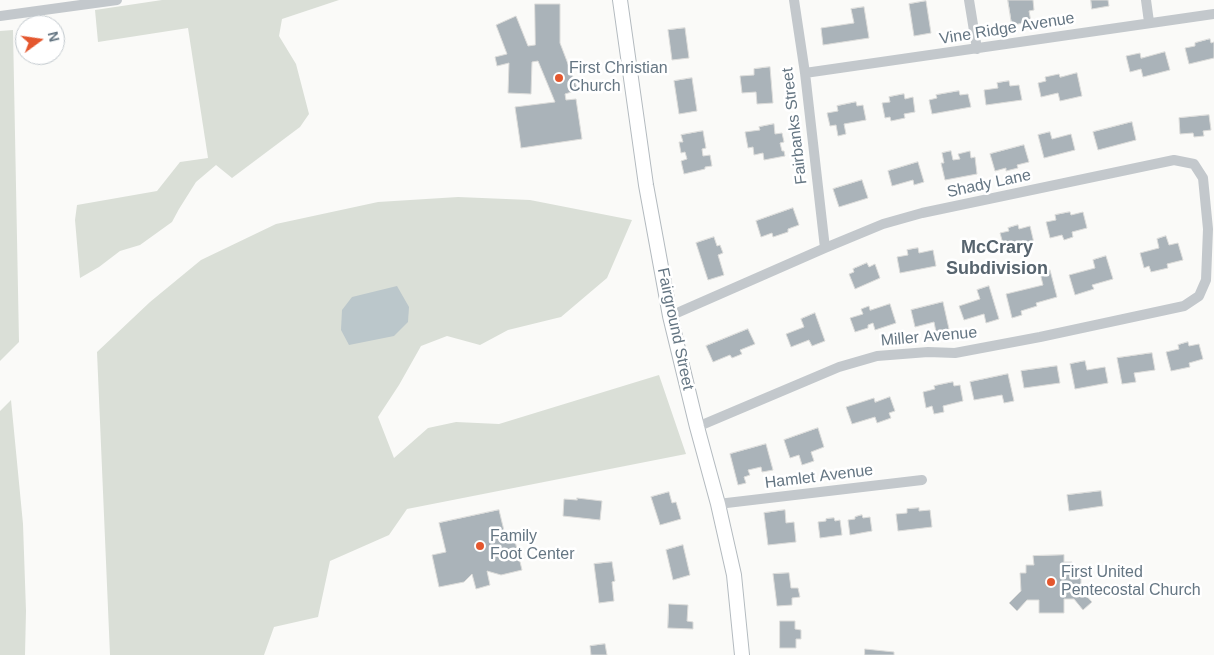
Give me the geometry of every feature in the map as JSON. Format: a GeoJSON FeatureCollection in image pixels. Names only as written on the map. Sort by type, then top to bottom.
{"type":"FeatureCollection","features":[{"type":"Feature","properties":{"kind":"street"},"geometry":{"type":"LineString","coordinates":[[0,16],[117,0]]}},
{"type":"Feature","properties":{"kind":"street","name":"Fairground Street"},"geometry":{"type":"LineString","coordinates":[[620,0],[646,185],[670,316],[734,574],[742,655]]}},
{"type":"Feature","properties":{"kind":"street","name":"Fairbanks Street"},"geometry":{"type":"LineString","coordinates":[[794,0],[805,73],[825,248]]}},
{"type":"Feature","properties":{"kind":"street"},"geometry":{"type":"LineString","coordinates":[[969,0],[977,49]]}},
{"type":"Feature","properties":{"kind":"street"},"geometry":{"type":"LineString","coordinates":[[1146,0],[1149,22]]}},
{"type":"Feature","properties":{"kind":"street","name":"Vine Ridge Avenue"},"geometry":{"type":"LineString","coordinates":[[805,73],[1214,14]]}},
{"type":"Feature","properties":{"kind":"street","name":"Shady Lane"},"geometry":{"type":"LineString","coordinates":[[670,316],[883,224],[922,213],[1174,160],[1194,164],[1203,178],[1208,238],[1206,280],[1199,296]]}},
{"type":"Feature","properties":{"kind":"street","name":"Miller Avenue"},"geometry":{"type":"LineString","coordinates":[[697,427],[839,367],[877,356],[928,352],[956,353],[1184,306],[1199,296]]}},
{"type":"Feature","properties":{"kind":"street","name":"Hamlet Avenue"},"geometry":{"type":"LineString","coordinates":[[718,504],[922,480]]}},
{"type":"Feature","properties":{"kind":"shaded area"},"geometry":{"type":"Polygon","coordinates":[[[162,0],[339,0],[282,19],[279,36],[296,64],[309,114],[300,127],[232,178],[216,165],[196,182],[172,222],[140,245],[120,251],[99,267],[80,278],[75,220],[77,205],[157,191],[180,162],[208,158],[188,28],[98,42],[95,10],[162,0]]]}},
{"type":"Feature","properties":{"kind":"shaded area"},"geometry":{"type":"Polygon","coordinates":[[[13,30],[19,342],[0,361],[0,31],[13,30]]]}},
{"type":"Feature","properties":{"kind":"shaded area"},"geometry":{"type":"Polygon","coordinates":[[[458,197],[530,200],[632,220],[607,278],[561,317],[508,330],[480,345],[447,336],[421,346],[378,417],[394,458],[428,428],[456,422],[499,424],[659,375],[686,454],[407,509],[389,535],[330,561],[318,617],[274,627],[264,655],[110,655],[97,352],[150,302],[201,260],[276,224],[378,202],[458,197]]]}},
{"type":"Feature","properties":{"kind":"shaded area"},"geometry":{"type":"Polygon","coordinates":[[[397,286],[409,307],[408,322],[394,336],[349,345],[341,330],[342,310],[352,297],[397,286]]]}},
{"type":"Feature","properties":{"kind":"shaded area"},"geometry":{"type":"Polygon","coordinates":[[[11,400],[23,524],[26,611],[25,655],[0,655],[0,411],[11,400]]]}},
{"type":"Feature","properties":{"kind":"building"},"geometry":{"type":"Polygon","coordinates":[[[1008,0],[1033,0],[1034,10],[1029,11],[1031,22],[1012,25],[1008,0]]]}},
{"type":"Feature","properties":{"kind":"building"},"geometry":{"type":"Polygon","coordinates":[[[1091,0],[1108,0],[1109,6],[1092,9],[1091,0]]]}},
{"type":"Feature","properties":{"kind":"building"},"geometry":{"type":"Polygon","coordinates":[[[926,1],[931,33],[914,36],[909,4],[926,1]]]}},
{"type":"Feature","properties":{"kind":"building","name":"First Christian Church"},"geometry":{"type":"Polygon","coordinates":[[[535,4],[560,4],[560,43],[578,90],[565,94],[566,100],[576,99],[582,139],[521,148],[515,107],[555,102],[538,61],[532,62],[531,94],[508,93],[509,63],[497,66],[495,57],[507,54],[496,25],[516,16],[528,46],[535,45],[535,4]]]}},
{"type":"Feature","properties":{"kind":"building"},"geometry":{"type":"Polygon","coordinates":[[[864,7],[869,38],[823,45],[821,28],[854,23],[851,9],[864,7]]]}},
{"type":"Feature","properties":{"kind":"building"},"geometry":{"type":"Polygon","coordinates":[[[685,28],[689,58],[672,60],[668,30],[685,28]]]}},
{"type":"Feature","properties":{"kind":"building"},"geometry":{"type":"Polygon","coordinates":[[[1210,39],[1211,43],[1214,42],[1214,58],[1189,64],[1185,48],[1195,46],[1195,43],[1210,39]]]}},
{"type":"Feature","properties":{"kind":"building"},"geometry":{"type":"Polygon","coordinates":[[[1165,52],[1170,70],[1143,77],[1141,69],[1130,72],[1126,56],[1140,53],[1141,58],[1165,52]]]}},
{"type":"Feature","properties":{"kind":"building"},"geometry":{"type":"Polygon","coordinates":[[[770,67],[773,103],[757,104],[756,92],[742,93],[740,76],[754,75],[754,69],[770,67]]]}},
{"type":"Feature","properties":{"kind":"building"},"geometry":{"type":"Polygon","coordinates":[[[1077,73],[1082,96],[1060,101],[1058,93],[1041,97],[1038,83],[1046,81],[1045,77],[1059,74],[1060,77],[1077,73]]]}},
{"type":"Feature","properties":{"kind":"building"},"geometry":{"type":"Polygon","coordinates":[[[692,78],[697,111],[679,114],[674,81],[692,78]]]}},
{"type":"Feature","properties":{"kind":"building"},"geometry":{"type":"Polygon","coordinates":[[[1009,81],[1010,86],[1019,85],[1022,100],[986,105],[984,90],[998,88],[997,83],[1009,81]]]}},
{"type":"Feature","properties":{"kind":"building"},"geometry":{"type":"Polygon","coordinates":[[[959,91],[960,95],[968,94],[971,107],[932,114],[929,100],[937,98],[936,95],[959,91]]]}},
{"type":"Feature","properties":{"kind":"building"},"geometry":{"type":"Polygon","coordinates":[[[904,94],[905,99],[913,97],[915,112],[904,114],[905,118],[891,121],[890,117],[885,118],[882,103],[890,102],[889,97],[904,94]]]}},
{"type":"Feature","properties":{"kind":"building"},"geometry":{"type":"Polygon","coordinates":[[[856,102],[857,106],[863,105],[866,120],[844,124],[846,134],[838,136],[836,125],[830,126],[827,113],[838,111],[837,106],[856,102]]]}},
{"type":"Feature","properties":{"kind":"building"},"geometry":{"type":"Polygon","coordinates":[[[1209,115],[1211,130],[1203,131],[1204,136],[1194,137],[1193,133],[1180,134],[1179,118],[1209,115]]]}},
{"type":"Feature","properties":{"kind":"building"},"geometry":{"type":"Polygon","coordinates":[[[1132,122],[1136,140],[1098,150],[1093,132],[1132,122]]]}},
{"type":"Feature","properties":{"kind":"building"},"geometry":{"type":"Polygon","coordinates":[[[774,124],[775,134],[782,133],[784,142],[780,143],[785,156],[764,160],[763,153],[754,155],[753,147],[748,148],[745,132],[760,130],[759,127],[774,124]]]}},
{"type":"Feature","properties":{"kind":"building"},"geometry":{"type":"Polygon","coordinates":[[[703,131],[706,148],[702,149],[703,156],[710,155],[712,166],[684,174],[681,161],[687,159],[685,152],[681,153],[679,142],[683,142],[681,135],[703,131]]]}},
{"type":"Feature","properties":{"kind":"building"},"geometry":{"type":"Polygon","coordinates":[[[1050,132],[1052,139],[1071,134],[1075,150],[1044,158],[1038,135],[1050,132]]]}},
{"type":"Feature","properties":{"kind":"building"},"geometry":{"type":"Polygon","coordinates":[[[1024,145],[1029,162],[1017,165],[1018,168],[1006,171],[1006,168],[995,171],[990,154],[1024,145]]]}},
{"type":"Feature","properties":{"kind":"building"},"geometry":{"type":"Polygon","coordinates":[[[951,151],[953,160],[960,159],[958,154],[970,151],[971,158],[975,157],[977,174],[945,180],[941,163],[944,163],[942,153],[951,151]]]}},
{"type":"Feature","properties":{"kind":"building"},"geometry":{"type":"Polygon","coordinates":[[[918,162],[924,182],[914,185],[913,180],[892,186],[888,171],[918,162]]]}},
{"type":"Feature","properties":{"kind":"building"},"geometry":{"type":"Polygon","coordinates":[[[862,180],[868,198],[839,207],[833,189],[862,180]]]}},
{"type":"Feature","properties":{"kind":"building"},"geometry":{"type":"Polygon","coordinates":[[[793,208],[799,225],[788,229],[788,232],[773,237],[772,233],[761,237],[756,221],[793,208]]]}},
{"type":"Feature","properties":{"kind":"building"},"geometry":{"type":"Polygon","coordinates":[[[1070,212],[1071,215],[1083,212],[1087,228],[1072,232],[1073,237],[1064,240],[1062,235],[1050,238],[1046,222],[1056,220],[1055,215],[1070,212]]]}},
{"type":"Feature","properties":{"kind":"building"},"geometry":{"type":"Polygon","coordinates":[[[1018,225],[1019,229],[1030,226],[1034,243],[1005,251],[1000,233],[1009,231],[1008,228],[1018,225]]]}},
{"type":"Feature","properties":{"kind":"building"},"geometry":{"type":"Polygon","coordinates":[[[1166,236],[1169,245],[1178,243],[1183,260],[1167,264],[1168,268],[1151,272],[1149,266],[1144,268],[1140,253],[1159,248],[1157,239],[1166,236]]]}},
{"type":"Feature","properties":{"kind":"building"},"geometry":{"type":"Polygon","coordinates":[[[714,237],[717,246],[720,245],[723,253],[718,255],[724,275],[708,280],[696,243],[714,237]]]}},
{"type":"Feature","properties":{"kind":"building"},"geometry":{"type":"Polygon","coordinates":[[[918,248],[919,253],[933,250],[936,266],[900,273],[897,257],[908,255],[907,250],[918,248]]]}},
{"type":"Feature","properties":{"kind":"building"},"geometry":{"type":"Polygon","coordinates":[[[1106,256],[1113,279],[1092,285],[1094,289],[1075,295],[1069,275],[1095,268],[1093,260],[1106,256]]]}},
{"type":"Feature","properties":{"kind":"building"},"geometry":{"type":"Polygon","coordinates":[[[867,263],[869,267],[875,264],[880,278],[855,289],[849,274],[854,272],[853,269],[867,263]]]}},
{"type":"Feature","properties":{"kind":"building"},"geometry":{"type":"Polygon","coordinates":[[[1050,270],[1057,297],[1036,303],[1037,306],[1021,311],[1022,315],[1012,318],[1006,294],[1043,285],[1040,273],[1050,270]]]}},
{"type":"Feature","properties":{"kind":"building"},"geometry":{"type":"Polygon","coordinates":[[[989,286],[999,319],[986,323],[984,314],[964,320],[959,306],[980,299],[977,290],[989,286]]]}},
{"type":"Feature","properties":{"kind":"building"},"geometry":{"type":"Polygon","coordinates":[[[943,302],[949,329],[936,332],[934,322],[915,327],[911,310],[943,302]]]}},
{"type":"Feature","properties":{"kind":"building"},"geometry":{"type":"Polygon","coordinates":[[[890,304],[896,323],[875,330],[873,323],[868,325],[868,328],[855,332],[850,318],[863,314],[861,309],[869,306],[870,310],[890,304]]]}},
{"type":"Feature","properties":{"kind":"building"},"geometry":{"type":"Polygon","coordinates":[[[815,313],[825,341],[812,346],[809,340],[791,347],[786,334],[804,327],[801,319],[815,313]]]}},
{"type":"Feature","properties":{"kind":"building"},"geometry":{"type":"Polygon","coordinates":[[[748,329],[755,344],[740,350],[742,354],[732,358],[730,355],[713,362],[706,346],[748,329]]]}},
{"type":"Feature","properties":{"kind":"building"},"geometry":{"type":"Polygon","coordinates":[[[1188,342],[1189,346],[1199,344],[1203,359],[1189,363],[1190,367],[1171,371],[1166,352],[1179,349],[1178,345],[1188,342]]]}},
{"type":"Feature","properties":{"kind":"building"},"geometry":{"type":"Polygon","coordinates":[[[1152,353],[1155,370],[1134,373],[1136,382],[1122,384],[1117,358],[1152,353]]]}},
{"type":"Feature","properties":{"kind":"building"},"geometry":{"type":"Polygon","coordinates":[[[1085,361],[1087,370],[1105,367],[1108,383],[1075,389],[1070,364],[1085,361]]]}},
{"type":"Feature","properties":{"kind":"building"},"geometry":{"type":"Polygon","coordinates":[[[1057,366],[1060,383],[1024,388],[1021,371],[1057,366]]]}},
{"type":"Feature","properties":{"kind":"building"},"geometry":{"type":"Polygon","coordinates":[[[1008,374],[1014,401],[1004,403],[1002,395],[974,400],[970,382],[1008,374]]]}},
{"type":"Feature","properties":{"kind":"building"},"geometry":{"type":"Polygon","coordinates":[[[953,382],[954,386],[960,385],[963,401],[943,406],[944,412],[934,414],[932,406],[926,408],[923,392],[935,389],[934,386],[953,382]]]}},
{"type":"Feature","properties":{"kind":"building"},"geometry":{"type":"Polygon","coordinates":[[[890,397],[895,411],[889,413],[891,418],[877,423],[875,417],[852,424],[846,407],[874,398],[875,402],[890,397]]]}},
{"type":"Feature","properties":{"kind":"building"},"geometry":{"type":"Polygon","coordinates":[[[818,428],[824,447],[811,452],[814,461],[802,465],[799,455],[790,458],[784,440],[818,428]]]}},
{"type":"Feature","properties":{"kind":"building"},"geometry":{"type":"Polygon","coordinates":[[[766,444],[773,470],[762,472],[761,467],[748,470],[750,475],[744,477],[746,483],[738,485],[730,454],[766,444]]]}},
{"type":"Feature","properties":{"kind":"building"},"geometry":{"type":"Polygon","coordinates":[[[1101,491],[1103,506],[1069,511],[1067,495],[1101,491]]]}},
{"type":"Feature","properties":{"kind":"building"},"geometry":{"type":"Polygon","coordinates":[[[669,492],[672,503],[676,502],[681,519],[660,525],[651,497],[669,492]]]}},
{"type":"Feature","properties":{"kind":"building"},"geometry":{"type":"Polygon","coordinates":[[[577,498],[602,501],[600,520],[563,516],[564,499],[577,500],[577,498]]]}},
{"type":"Feature","properties":{"kind":"building"},"geometry":{"type":"Polygon","coordinates":[[[919,508],[919,511],[930,510],[932,527],[898,531],[896,514],[907,513],[907,509],[919,508]]]}},
{"type":"Feature","properties":{"kind":"building","name":"Family Foot Center"},"geometry":{"type":"Polygon","coordinates":[[[499,510],[506,539],[514,537],[522,570],[501,575],[487,571],[490,585],[476,589],[472,574],[464,582],[439,587],[432,555],[446,552],[439,523],[499,510]]]}},
{"type":"Feature","properties":{"kind":"building"},"geometry":{"type":"Polygon","coordinates":[[[785,510],[786,523],[794,522],[796,542],[768,545],[764,513],[785,510]]]}},
{"type":"Feature","properties":{"kind":"building"},"geometry":{"type":"Polygon","coordinates":[[[862,515],[863,518],[870,517],[872,531],[850,535],[848,520],[862,515]]]}},
{"type":"Feature","properties":{"kind":"building"},"geometry":{"type":"Polygon","coordinates":[[[834,518],[835,521],[840,520],[842,535],[820,538],[818,522],[834,518]]]}},
{"type":"Feature","properties":{"kind":"building"},"geometry":{"type":"Polygon","coordinates":[[[683,545],[690,575],[673,580],[666,550],[683,545]]]}},
{"type":"Feature","properties":{"kind":"building","name":"First United Pentecostal Church"},"geometry":{"type":"Polygon","coordinates":[[[1064,555],[1064,562],[1072,562],[1072,572],[1081,572],[1081,590],[1092,602],[1083,610],[1074,599],[1064,599],[1064,613],[1039,613],[1039,600],[1027,600],[1017,611],[1009,603],[1021,591],[1020,573],[1026,573],[1026,565],[1034,565],[1033,556],[1064,555]]]}},
{"type":"Feature","properties":{"kind":"building"},"geometry":{"type":"Polygon","coordinates":[[[612,562],[615,581],[612,582],[614,601],[599,603],[594,564],[612,562]]]}},
{"type":"Feature","properties":{"kind":"building"},"geometry":{"type":"Polygon","coordinates":[[[789,573],[791,588],[798,588],[800,597],[792,598],[792,605],[777,606],[773,574],[789,573]]]}},
{"type":"Feature","properties":{"kind":"building"},"geometry":{"type":"Polygon","coordinates":[[[669,604],[688,605],[687,621],[693,622],[693,629],[668,628],[669,604]]]}},
{"type":"Feature","properties":{"kind":"building"},"geometry":{"type":"Polygon","coordinates":[[[780,621],[795,621],[795,629],[801,630],[801,639],[796,639],[796,648],[780,648],[780,621]]]}},
{"type":"Feature","properties":{"kind":"building"},"geometry":{"type":"Polygon","coordinates":[[[605,644],[607,655],[591,655],[590,646],[605,644]]]}},
{"type":"Feature","properties":{"kind":"building"},"geometry":{"type":"Polygon","coordinates":[[[865,649],[894,652],[894,655],[865,655],[865,649]]]}},
{"type":"Feature","properties":{"kind":"place","name":"First Christian Church"},"geometry":{"type":"Point","coordinates":[559,78]}},
{"type":"Feature","properties":{"kind":"place","name":"Family Foot Center"},"geometry":{"type":"Point","coordinates":[480,546]}},
{"type":"Feature","properties":{"kind":"place","name":"First United Pentecostal Church"},"geometry":{"type":"Point","coordinates":[1051,582]}},
{"type":"Feature","properties":{"kind":"district","name":"McCrary Subdivision"},"geometry":{"type":"Point","coordinates":[997,258]}}]}
